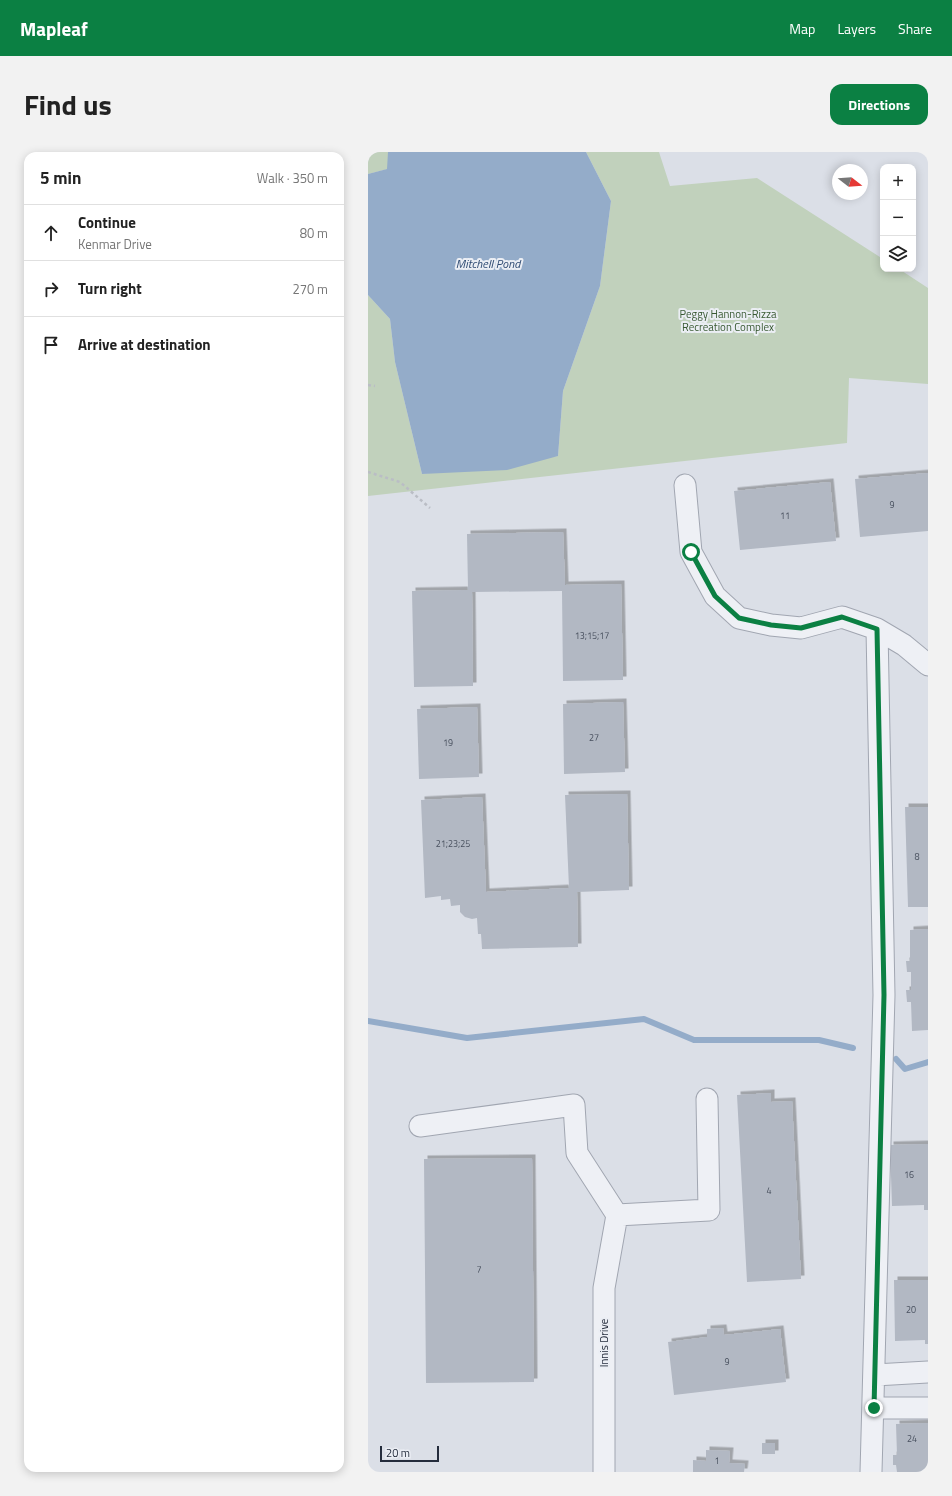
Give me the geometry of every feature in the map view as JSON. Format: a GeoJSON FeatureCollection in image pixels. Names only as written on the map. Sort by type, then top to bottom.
{"type":"FeatureCollection","features":[{"type":"Feature","properties":{"kind":"street"},"geometry":{"type":"LineString","coordinates":[[685,485],[691,552],[715,596],[739,618],[771,625],[801,628],[842,617],[877,629],[904,645],[928,665]]}},
{"type":"Feature","properties":{"kind":"street"},"geometry":{"type":"LineString","coordinates":[[871,1472],[875,1375],[884,995],[877,629]]}},
{"type":"Feature","properties":{"kind":"street"},"geometry":{"type":"LineString","coordinates":[[420,1126],[574,1105],[577,1153],[617,1215],[709,1210],[707,1099]]}},
{"type":"Feature","properties":{"kind":"street","name":"Innis Drive"},"geometry":{"type":"LineString","coordinates":[[604,1472],[604,1288],[617,1215]]}},
{"type":"Feature","properties":{"kind":"street"},"geometry":{"type":"LineString","coordinates":[[875,1375],[928,1372]]}},
{"type":"Feature","properties":{"kind":"street"},"geometry":{"type":"LineString","coordinates":[[874,1408],[928,1408]]}},
{"type":"Feature","properties":{"kind":"path"},"geometry":{"type":"LineString","coordinates":[[368,385],[375,386]]}},
{"type":"Feature","properties":{"kind":"path"},"geometry":{"type":"LineString","coordinates":[[368,472],[400,482],[430,508]]}},
{"type":"Feature","properties":{"kind":"green space"},"geometry":{"type":"Polygon","coordinates":[[[368,152],[388,152],[388,169],[368,174],[368,152]]]}},
{"type":"Feature","properties":{"kind":"green space","name":"Peggy Hannon-Rizza Recreation Complex"},"geometry":{"type":"Polygon","coordinates":[[[586,152],[659,152],[670,186],[757,178],[880,257],[880,272],[904,272],[928,288],[928,384],[849,378],[847,443],[368,496],[368,295],[390,319],[395,362],[422,474],[558,456],[563,391],[600,286],[611,201],[586,152]]]}},
{"type":"Feature","properties":{"kind":"water","name":"Mitchell Pond"},"geometry":{"type":"Polygon","coordinates":[[[388,152],[586,152],[611,201],[600,286],[563,391],[558,456],[507,470],[422,474],[395,362],[390,319],[368,295],[368,174],[387,169],[388,152]]]}},
{"type":"Feature","properties":{"kind":"building"},"geometry":{"type":"Polygon","coordinates":[[[928,473],[928,531],[860,537],[855,479],[928,473]]]}},
{"type":"Feature","properties":{"kind":"building"},"geometry":{"type":"Polygon","coordinates":[[[830,482],[836,541],[740,550],[734,491],[830,482]]]}},
{"type":"Feature","properties":{"kind":"building"},"geometry":{"type":"Polygon","coordinates":[[[563,532],[565,585],[621,584],[623,680],[563,681],[562,591],[472,592],[473,686],[414,687],[412,591],[468,590],[467,534],[563,532]]]}},
{"type":"Feature","properties":{"kind":"building"},"geometry":{"type":"Polygon","coordinates":[[[623,702],[625,772],[564,774],[563,704],[623,702]]]}},
{"type":"Feature","properties":{"kind":"building"},"geometry":{"type":"Polygon","coordinates":[[[477,707],[479,777],[419,779],[417,709],[477,707]]]}},
{"type":"Feature","properties":{"kind":"building"},"geometry":{"type":"Polygon","coordinates":[[[627,794],[629,890],[577,892],[578,947],[482,949],[481,934],[478,934],[477,918],[472,919],[465,917],[460,912],[460,905],[451,906],[450,899],[441,900],[441,896],[425,898],[421,800],[482,797],[486,892],[569,888],[565,795],[627,794]]]}},
{"type":"Feature","properties":{"kind":"building"},"geometry":{"type":"Polygon","coordinates":[[[905,807],[928,807],[928,907],[908,907],[905,807]]]}},
{"type":"Feature","properties":{"kind":"building"},"geometry":{"type":"Polygon","coordinates":[[[928,929],[928,1030],[912,1031],[911,1002],[907,1002],[906,990],[911,990],[911,972],[907,972],[906,961],[910,961],[910,930],[928,929]]]}},
{"type":"Feature","properties":{"kind":"building"},"geometry":{"type":"Polygon","coordinates":[[[771,1093],[771,1102],[792,1101],[801,1279],[747,1282],[737,1095],[771,1093]]]}},
{"type":"Feature","properties":{"kind":"building"},"geometry":{"type":"Polygon","coordinates":[[[928,1144],[928,1210],[924,1210],[924,1205],[892,1206],[890,1145],[928,1144]]]}},
{"type":"Feature","properties":{"kind":"building"},"geometry":{"type":"Polygon","coordinates":[[[532,1158],[534,1382],[426,1383],[424,1159],[532,1158]]]}},
{"type":"Feature","properties":{"kind":"building"},"geometry":{"type":"Polygon","coordinates":[[[894,1280],[928,1280],[928,1344],[925,1344],[925,1340],[895,1341],[894,1280]]]}},
{"type":"Feature","properties":{"kind":"building"},"geometry":{"type":"Polygon","coordinates":[[[723,1328],[724,1335],[780,1329],[786,1382],[674,1395],[668,1342],[707,1337],[707,1329],[723,1328]]]}},
{"type":"Feature","properties":{"kind":"building"},"geometry":{"type":"Polygon","coordinates":[[[928,1423],[928,1472],[897,1472],[896,1465],[893,1465],[893,1455],[897,1455],[896,1424],[928,1423]]]}},
{"type":"Feature","properties":{"kind":"building"},"geometry":{"type":"Polygon","coordinates":[[[762,1443],[775,1443],[775,1454],[762,1454],[762,1443]]]}},
{"type":"Feature","properties":{"kind":"building"},"geometry":{"type":"Polygon","coordinates":[[[706,1450],[730,1451],[729,1463],[745,1464],[744,1472],[693,1472],[693,1460],[706,1461],[706,1450]]]}},
{"type":"Feature","properties":{"kind":"waterway"},"geometry":{"type":"LineString","coordinates":[[368,1021],[467,1038],[644,1019],[694,1040],[819,1040],[853,1048]]}},
{"type":"Feature","properties":{"kind":"waterway"},"geometry":{"type":"LineString","coordinates":[[896,1059],[905,1069],[928,1062]]}},
{"type":"Feature","properties":{"kind":"route"},"geometry":{"type":"LineString","coordinates":[[691,552],[715,596],[739,618],[771,625],[801,628],[842,617],[877,629],[884,995],[878,1177],[874,1408]]}}]}
